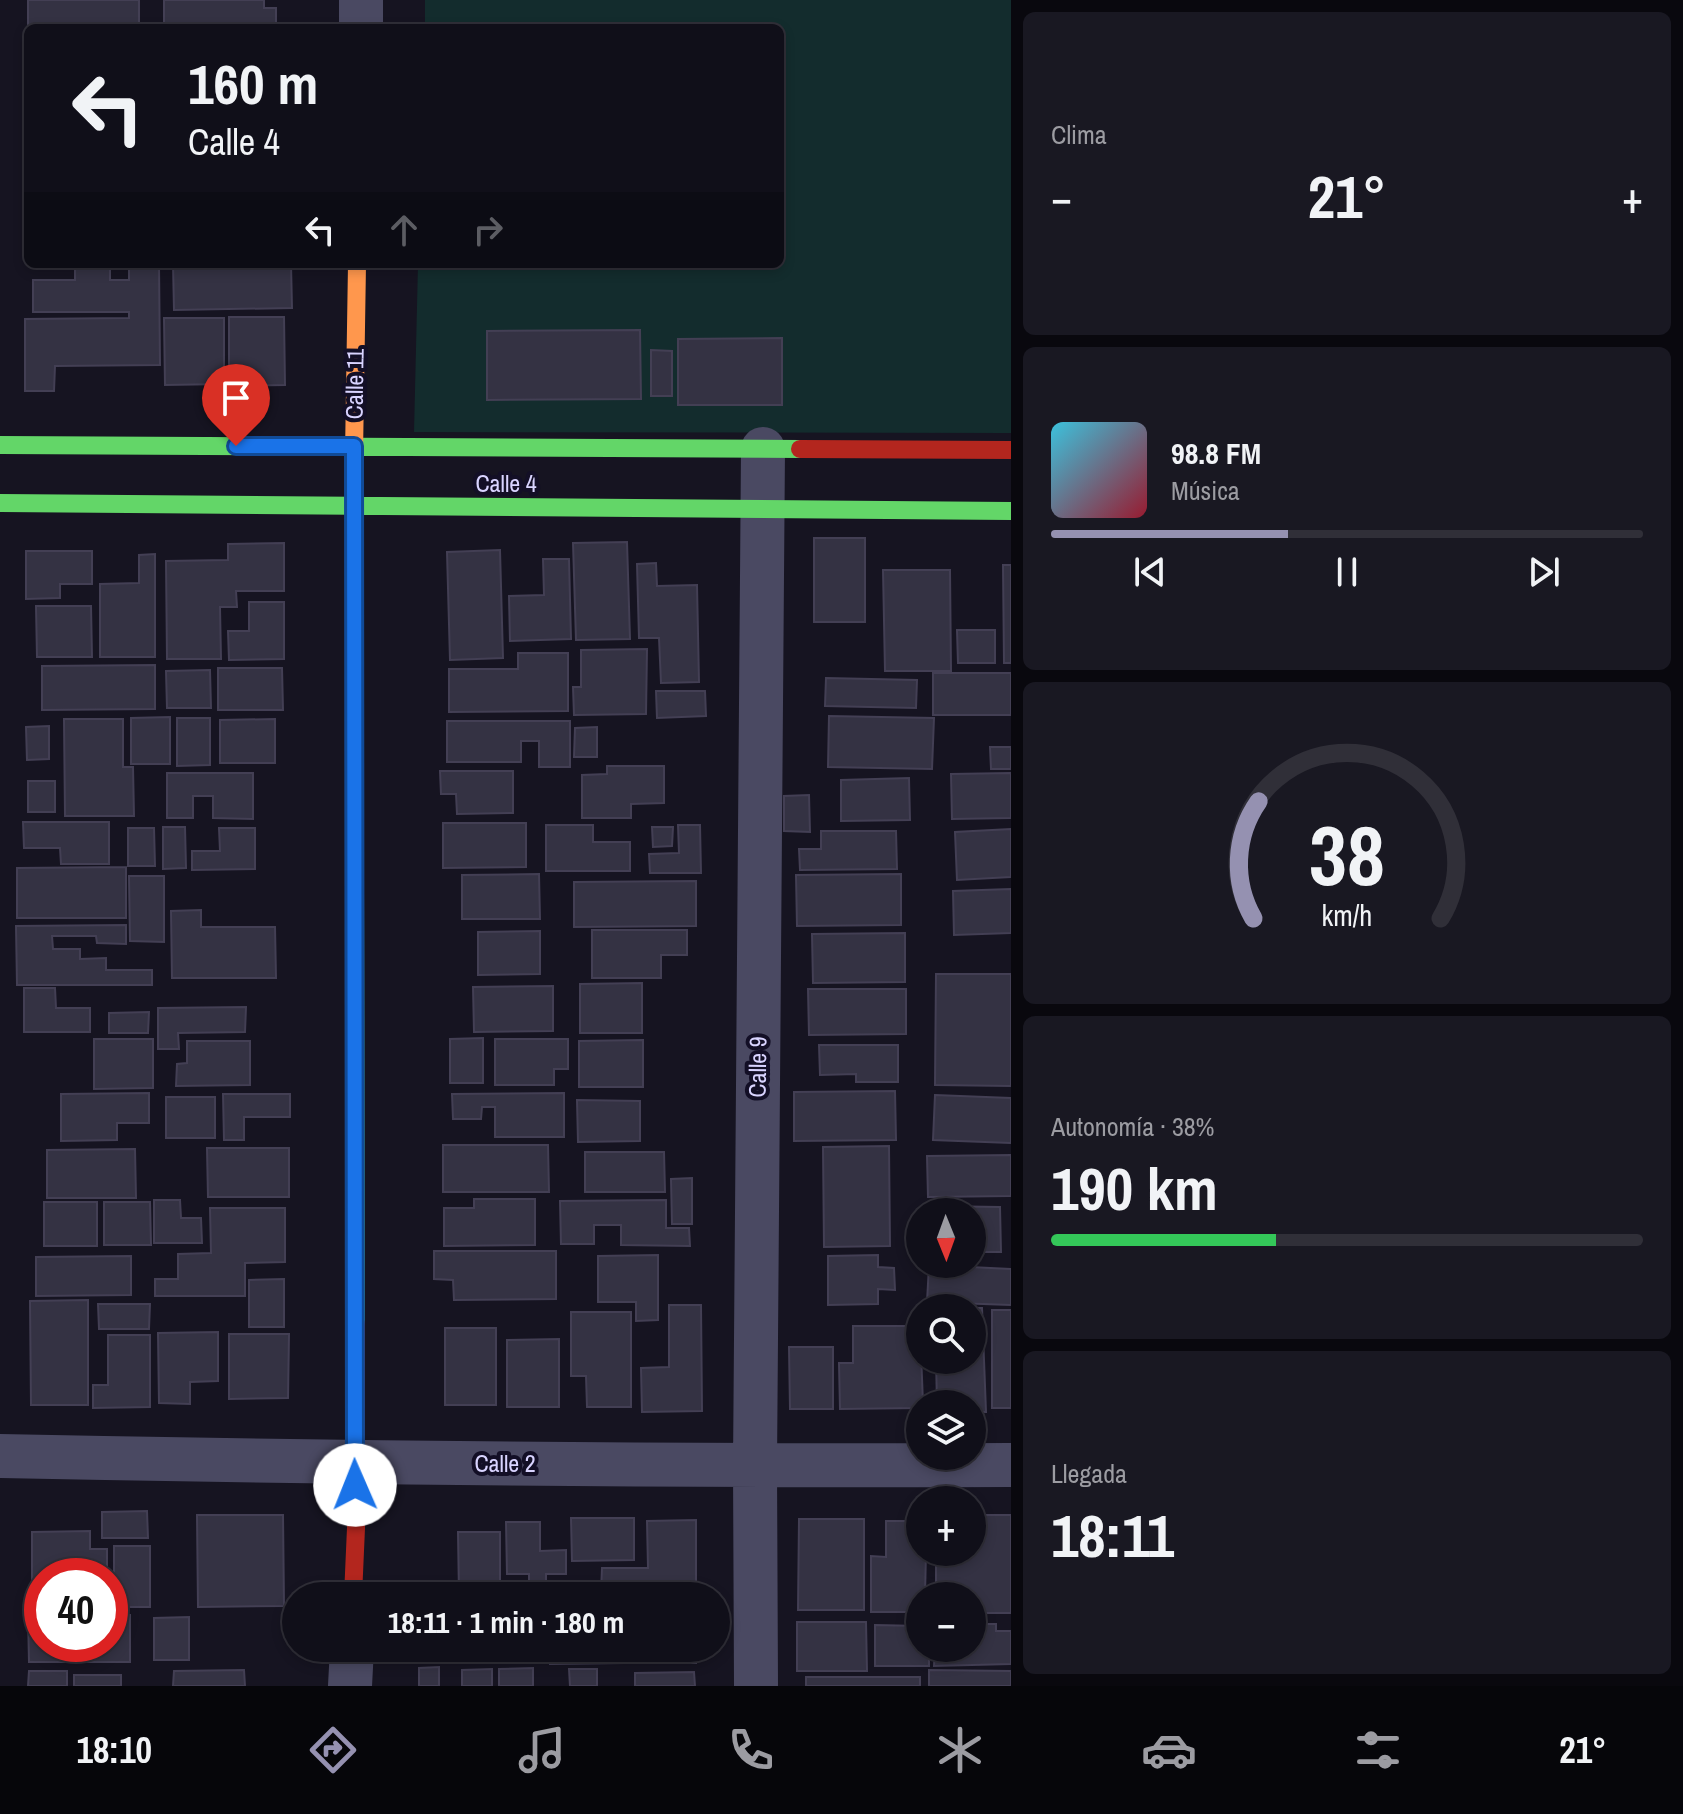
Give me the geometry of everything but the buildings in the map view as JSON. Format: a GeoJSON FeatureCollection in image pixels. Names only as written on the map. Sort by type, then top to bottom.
{"type":"FeatureCollection","features":[{"type":"Feature","properties":{"kind":"street"},"geometry":{"type":"LineString","coordinates":[[361,0],[361,24]]}},
{"type":"Feature","properties":{"kind":"street","name":"Calle 11"},"geometry":{"type":"LineString","coordinates":[[354,1582],[354,446],[357,268]]}},
{"type":"Feature","properties":{"kind":"street","name":"Calle 4"},"geometry":{"type":"LineString","coordinates":[[0,445],[1011,450]]}},
{"type":"Feature","properties":{"kind":"street","name":"Calle 9"},"geometry":{"type":"LineString","coordinates":[[756,1686],[763,449]]}},
{"type":"Feature","properties":{"kind":"street","name":"Calle 4"},"geometry":{"type":"LineString","coordinates":[[0,503],[1011,511]]}},
{"type":"Feature","properties":{"kind":"street","name":"Calle 2"},"geometry":{"type":"LineString","coordinates":[[0,1456],[354,1463],[1011,1465]]}},
{"type":"Feature","properties":{"kind":"street"},"geometry":{"type":"LineString","coordinates":[[350,1686],[351,1662]]}},
{"type":"Feature","properties":{"kind":"green space"},"geometry":{"type":"Polygon","coordinates":[[[425,0],[1011,0],[1011,433],[414,432],[418,268],[784,268],[784,24],[425,24],[425,0]]]}},
{"type":"Feature","properties":{"kind":"traffic: fast"},"geometry":{"type":"LineString","coordinates":[[0,445],[800,449]]}},
{"type":"Feature","properties":{"kind":"traffic: fast"},"geometry":{"type":"LineString","coordinates":[[354,454],[356,1324]]}},
{"type":"Feature","properties":{"kind":"traffic: fast"},"geometry":{"type":"LineString","coordinates":[[0,503],[1011,511]]}},
{"type":"Feature","properties":{"kind":"traffic: slow"},"geometry":{"type":"LineString","coordinates":[[354,454],[357,268]]}},
{"type":"Feature","properties":{"kind":"traffic: jam"},"geometry":{"type":"LineString","coordinates":[[800,449],[1011,450]]}},
{"type":"Feature","properties":{"kind":"traffic: jam"},"geometry":{"type":"LineString","coordinates":[[354,1582],[356,1324]]}},
{"type":"Feature","properties":{"kind":"route"},"geometry":{"type":"LineString","coordinates":[[236,446],[354,446],[355,1485]]}}]}
